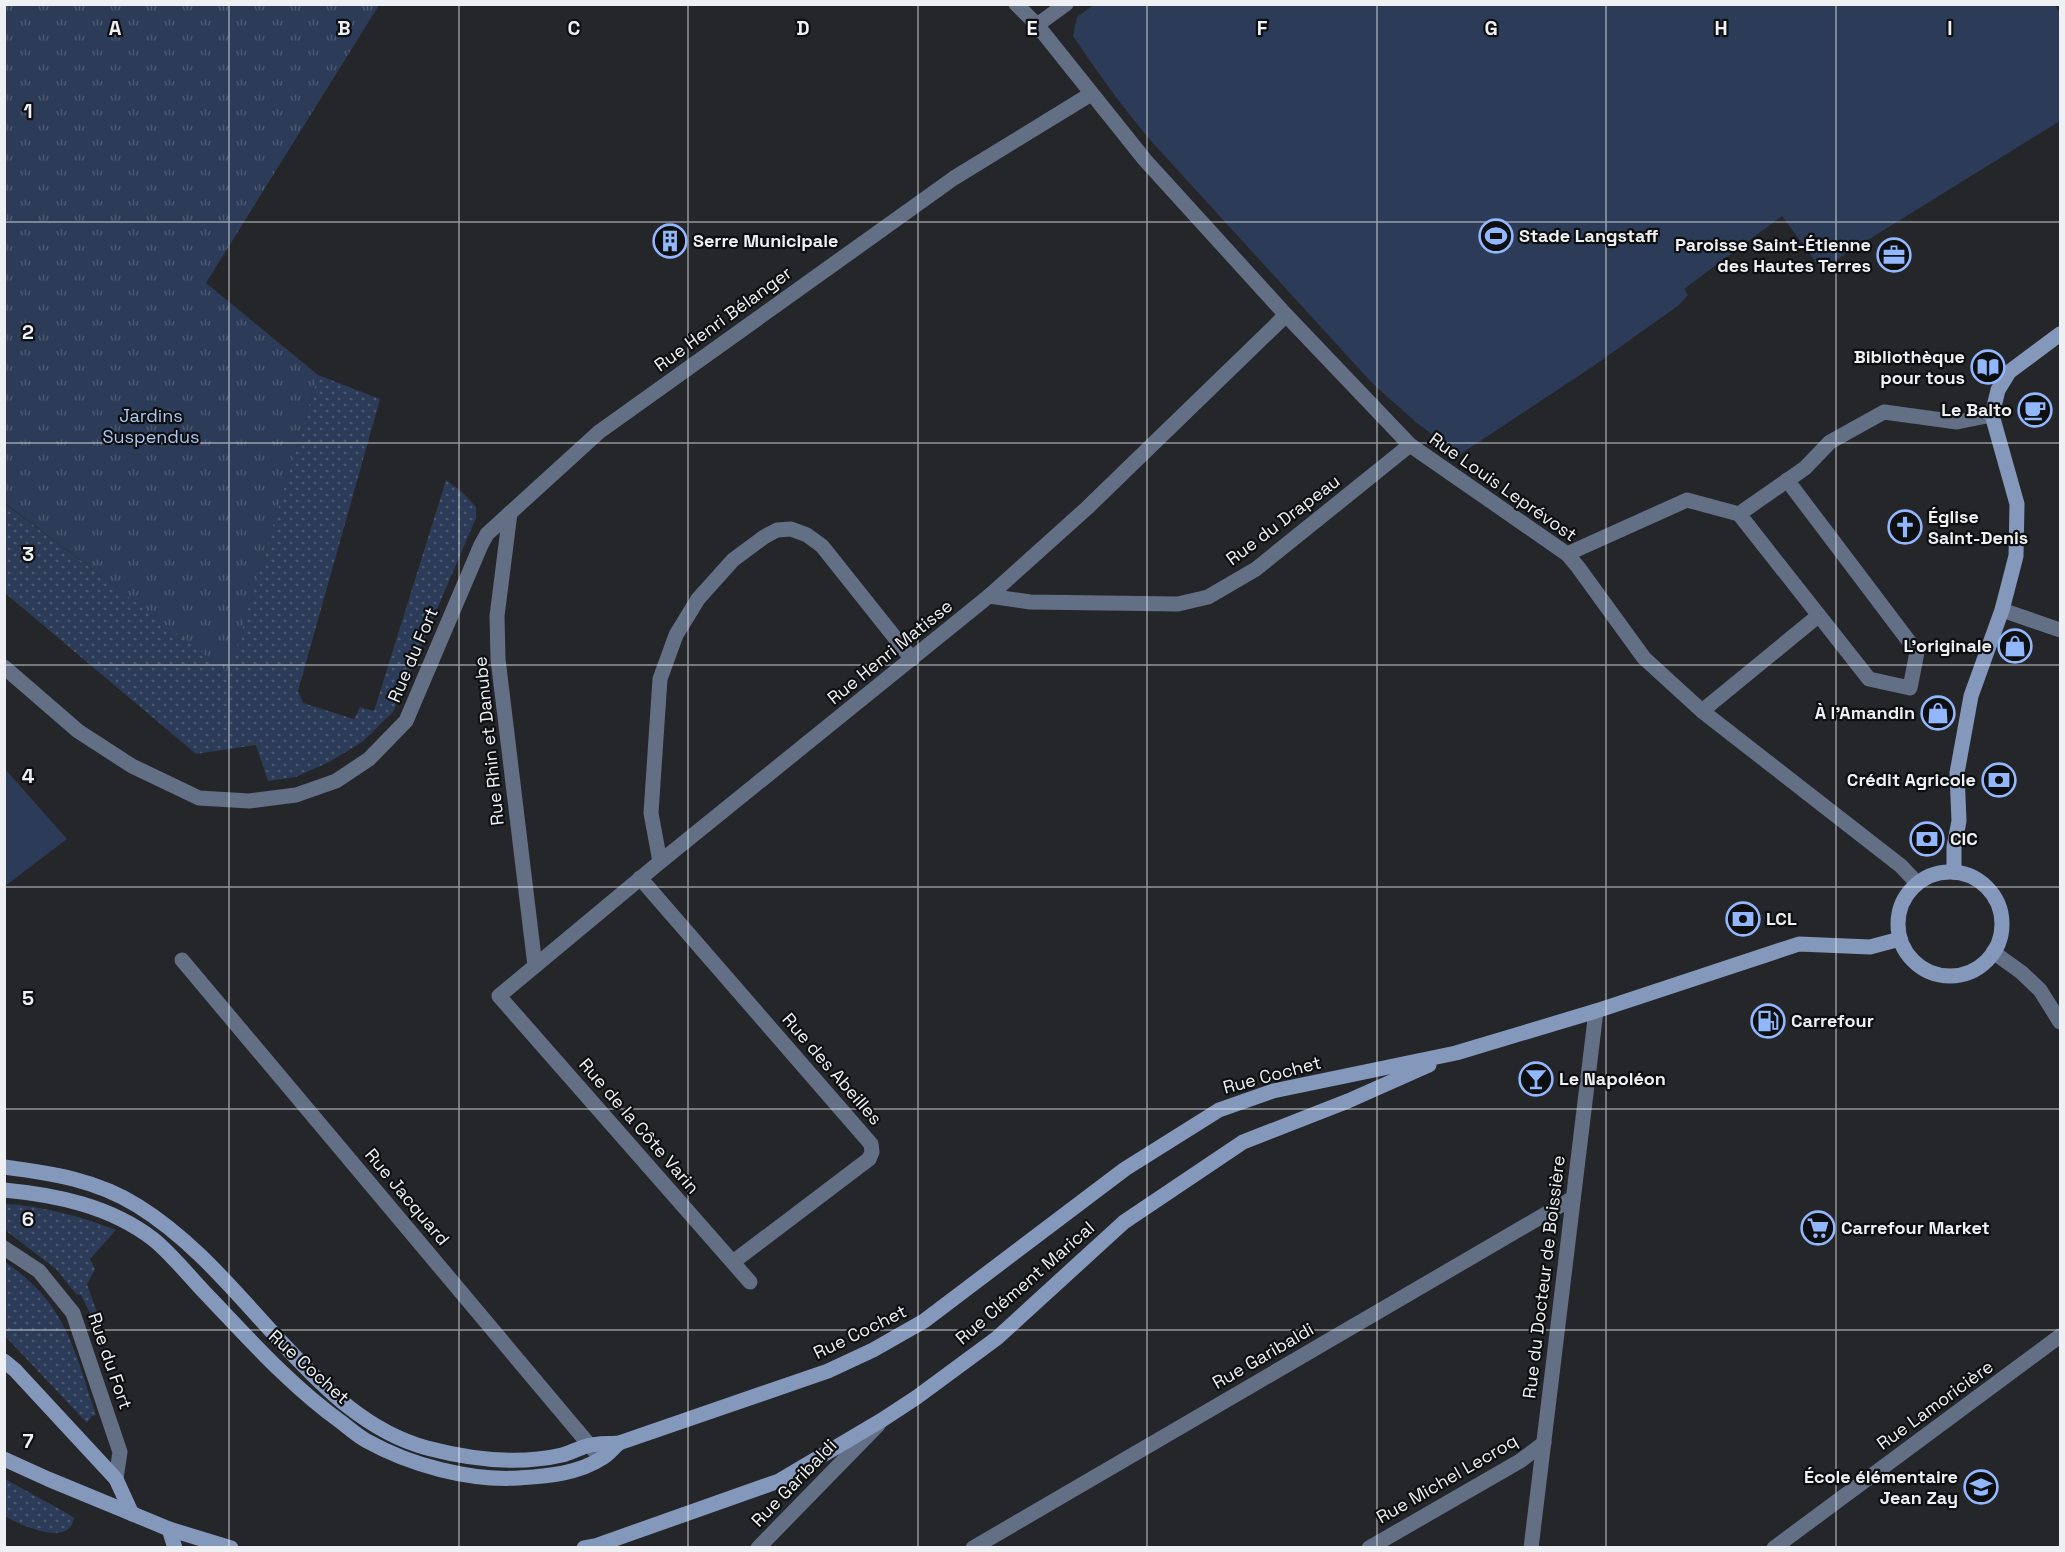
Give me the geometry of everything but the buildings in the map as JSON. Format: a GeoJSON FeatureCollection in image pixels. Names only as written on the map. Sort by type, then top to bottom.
{"type":"FeatureCollection","features":[{"type":"Feature","properties":{"kind":"street","name":"Rue Louis Leprévost"},"geometry":{"type":"LineString","coordinates":[[1016,4],[1037,25],[1145,160],[1286,315],[1410,445],[1567,554],[1644,658],[1702,711],[1901,866],[1917,883]]}},
{"type":"Feature","properties":{"kind":"street"},"geometry":{"type":"LineString","coordinates":[[1037,25],[1066,4]]}},
{"type":"Feature","properties":{"kind":"street","name":"Rue Henri Bélanger"},"geometry":{"type":"LineString","coordinates":[[510,513],[599,432],[954,178],[1091,94]]}},
{"type":"Feature","properties":{"kind":"street","name":"Rue Henri Matisse"},"geometry":{"type":"LineString","coordinates":[[498,996],[989,596],[1087,508],[1286,315]]}},
{"type":"Feature","properties":{"kind":"street"},"geometry":{"type":"LineString","coordinates":[[1954,872],[1954,847],[1959,821],[1958,772],[1971,696],[2002,610],[2016,556],[2017,504],[1992,416],[1998,390],[2009,372],[2061,334]]}},
{"type":"Feature","properties":{"kind":"street"},"geometry":{"type":"LineString","coordinates":[[1739,514],[1805,468],[1830,442],[1884,412],[1957,422],[1992,416]]}},
{"type":"Feature","properties":{"kind":"street","name":"Rue du Drapeau"},"geometry":{"type":"LineString","coordinates":[[989,596],[1030,602],[1178,604],[1208,597],[1256,569],[1410,445]]}},
{"type":"Feature","properties":{"kind":"street"},"geometry":{"type":"LineString","coordinates":[[1567,554],[1686,500],[1739,514],[1869,679],[1910,688],[1917,652],[1787,480]]}},
{"type":"Feature","properties":{"kind":"street","name":"Rue du Fort"},"geometry":{"type":"LineString","coordinates":[[4,667],[78,731],[132,766],[199,798],[249,801],[296,795],[336,781],[369,759],[406,721],[484,539],[510,513]]}},
{"type":"Feature","properties":{"kind":"street","name":"Rue Rhin et Danube"},"geometry":{"type":"LineString","coordinates":[[510,513],[497,616],[498,659],[535,966]]}},
{"type":"Feature","properties":{"kind":"street"},"geometry":{"type":"LineString","coordinates":[[660,862],[651,813],[660,679],[676,635],[692,608],[733,560],[777,530],[791,529],[807,535],[822,546],[912,659]]}},
{"type":"Feature","properties":{"kind":"street"},"geometry":{"type":"LineString","coordinates":[[2002,610],[2061,630]]}},
{"type":"Feature","properties":{"kind":"street"},"geometry":{"type":"LineString","coordinates":[[1702,711],[1818,616]]}},
{"type":"Feature","properties":{"kind":"street"},"geometry":{"type":"LineString","coordinates":[[1954,872],[1978,880],[1996,899],[2001,912],[2002,925],[2000,938],[1993,952],[1980,966],[1957,975],[1942,975],[1928,971],[1906,952],[1900,939],[1898,924],[1900,908],[1907,894],[1917,883],[1938,873],[1954,872]]}},
{"type":"Feature","properties":{"kind":"street","name":"Rue des Abeilles"},"geometry":{"type":"LineString","coordinates":[[640,878],[871,1144],[872,1152],[869,1159],[733,1263]]}},
{"type":"Feature","properties":{"kind":"street","name":"Rue Cochet"},"geometry":{"type":"LineString","coordinates":[[4,1167],[61,1175],[104,1189],[137,1205],[168,1226],[202,1257],[319,1382],[350,1409],[378,1428],[426,1448],[478,1458],[529,1460],[562,1455],[589,1445],[619,1443],[828,1371],[873,1350],[924,1321],[1125,1169],[1219,1110],[1273,1091],[1456,1053],[1596,1011],[1799,944],[1870,947],[1900,939]]}},
{"type":"Feature","properties":{"kind":"street"},"geometry":{"type":"LineString","coordinates":[[1993,952],[2021,972],[2040,990],[2061,1022]]}},
{"type":"Feature","properties":{"kind":"street","name":"Rue Jacquard"},"geometry":{"type":"LineString","coordinates":[[182,960],[602,1459]]}},
{"type":"Feature","properties":{"kind":"street","name":"Rue de la Côte Varin"},"geometry":{"type":"LineString","coordinates":[[498,996],[750,1282]]}},
{"type":"Feature","properties":{"kind":"street","name":"Rue du Docteur de Boissière"},"geometry":{"type":"LineString","coordinates":[[1531,1548],[1596,1011]]}},
{"type":"Feature","properties":{"kind":"street","name":"Rue Clément Marical"},"geometry":{"type":"LineString","coordinates":[[584,1548],[779,1481],[917,1397],[997,1338],[1124,1222],[1243,1142],[1348,1101],[1456,1053]]}},
{"type":"Feature","properties":{"kind":"street","name":"Rue Cochet"},"geometry":{"type":"LineString","coordinates":[[4,1190],[84,1203],[129,1223],[154,1240],[271,1362],[319,1406],[366,1441],[417,1463],[465,1476],[504,1479],[548,1476],[602,1459],[619,1443]]}},
{"type":"Feature","properties":{"kind":"street","name":"Rue Garibaldi"},"geometry":{"type":"LineString","coordinates":[[973,1548],[1573,1198]]}},
{"type":"Feature","properties":{"kind":"street"},"geometry":{"type":"LineString","coordinates":[[129,1223],[137,1205]]}},
{"type":"Feature","properties":{"kind":"street","name":"Rue du Fort"},"geometry":{"type":"LineString","coordinates":[[4,1248],[39,1271],[73,1313],[120,1452],[116,1479]]}},
{"type":"Feature","properties":{"kind":"street","name":"Rue Lamoricière"},"geometry":{"type":"LineString","coordinates":[[1774,1548],[2061,1336]]}},
{"type":"Feature","properties":{"kind":"street"},"geometry":{"type":"LineString","coordinates":[[4,1361],[116,1479],[132,1514]]}},
{"type":"Feature","properties":{"kind":"street","name":"Rue Garibaldi"},"geometry":{"type":"LineString","coordinates":[[758,1548],[882,1420]]}},
{"type":"Feature","properties":{"kind":"street","name":"Rue Michel Lecroq"},"geometry":{"type":"LineString","coordinates":[[1369,1548],[1520,1461],[1544,1443]]}},
{"type":"Feature","properties":{"kind":"street"},"geometry":{"type":"LineString","coordinates":[[4,1459],[169,1529],[231,1548]]}},
{"type":"Feature","properties":{"kind":"street"},"geometry":{"type":"LineString","coordinates":[[169,1529],[176,1548]]}},
{"type":"Feature","properties":{"kind":"green space","name":"Stade Langstaff"},"geometry":{"type":"Polygon","coordinates":[[[1095,4],[2055,5],[2060,13],[2060,121],[1821,269],[1782,216],[1684,289],[1688,295],[1679,305],[1592,367],[1459,455],[1417,423],[1373,384],[1141,129],[1073,36],[1077,17],[1095,4]]]}},
{"type":"Feature","properties":{"kind":"green space","name":"Jardins Suspendus"},"geometry":{"type":"Polygon","coordinates":[[[4,5],[379,5],[206,283],[318,375],[229,673],[5,503],[4,5]]]}},
{"type":"Feature","properties":{"kind":"green space"},"geometry":{"type":"Polygon","coordinates":[[[318,375],[380,399],[298,691],[303,703],[354,719],[360,707],[374,711],[446,480],[476,507],[476,518],[393,712],[362,742],[331,761],[296,777],[268,781],[256,745],[196,754],[5,593],[4,503],[229,672],[318,375]]]}},
{"type":"Feature","properties":{"kind":"green space"},"geometry":{"type":"Polygon","coordinates":[[[5,769],[67,839],[4,886],[5,769]]]}},
{"type":"Feature","properties":{"kind":"green space"},"geometry":{"type":"Polygon","coordinates":[[[5,1204],[61,1212],[116,1230],[90,1259],[95,1269],[87,1284],[97,1312],[91,1315],[81,1295],[76,1294],[56,1269],[5,1230],[5,1204]]]}},
{"type":"Feature","properties":{"kind":"green space"},"geometry":{"type":"Polygon","coordinates":[[[5,1262],[42,1294],[65,1329],[74,1348],[96,1415],[92,1416],[87,1423],[5,1336],[5,1262]]]}},
{"type":"Feature","properties":{"kind":"green space"},"geometry":{"type":"Polygon","coordinates":[[[5,1479],[70,1515],[74,1518],[70,1527],[63,1532],[43,1532],[5,1516],[5,1479]]]}},
{"type":"Feature","properties":{"kind":"place","name":"Stade Langstaff"},"geometry":{"type":"Point","coordinates":[1496,236]}},
{"type":"Feature","properties":{"kind":"place","name":"Serre Municipale"},"geometry":{"type":"Point","coordinates":[670,241]}},
{"type":"Feature","properties":{"kind":"place","name":"Paroisse Saint-Étienne des Hautes Terres"},"geometry":{"type":"Point","coordinates":[1894,255]}},
{"type":"Feature","properties":{"kind":"place","name":"Bibliothèque pour tous"},"geometry":{"type":"Point","coordinates":[1988,367]}},
{"type":"Feature","properties":{"kind":"place","name":"Le Balto"},"geometry":{"type":"Point","coordinates":[2035,410]}},
{"type":"Feature","properties":{"kind":"place","name":"Église Saint-Denis"},"geometry":{"type":"Point","coordinates":[1905,527]}},
{"type":"Feature","properties":{"kind":"place","name":"L'originale"},"geometry":{"type":"Point","coordinates":[2015,646]}},
{"type":"Feature","properties":{"kind":"place","name":"À l'Amandin"},"geometry":{"type":"Point","coordinates":[1938,713]}},
{"type":"Feature","properties":{"kind":"place","name":"Crédit Agricole"},"geometry":{"type":"Point","coordinates":[1999,780]}},
{"type":"Feature","properties":{"kind":"place","name":"CIC"},"geometry":{"type":"Point","coordinates":[1927,839]}},
{"type":"Feature","properties":{"kind":"place","name":"LCL"},"geometry":{"type":"Point","coordinates":[1743,919]}},
{"type":"Feature","properties":{"kind":"place","name":"Carrefour"},"geometry":{"type":"Point","coordinates":[1768,1021]}},
{"type":"Feature","properties":{"kind":"place","name":"Le Napoléon"},"geometry":{"type":"Point","coordinates":[1536,1079]}},
{"type":"Feature","properties":{"kind":"place","name":"Carrefour Market"},"geometry":{"type":"Point","coordinates":[1818,1228]}},
{"type":"Feature","properties":{"kind":"place","name":"École élémentaire Jean Zay"},"geometry":{"type":"Point","coordinates":[1981,1487]}}]}
